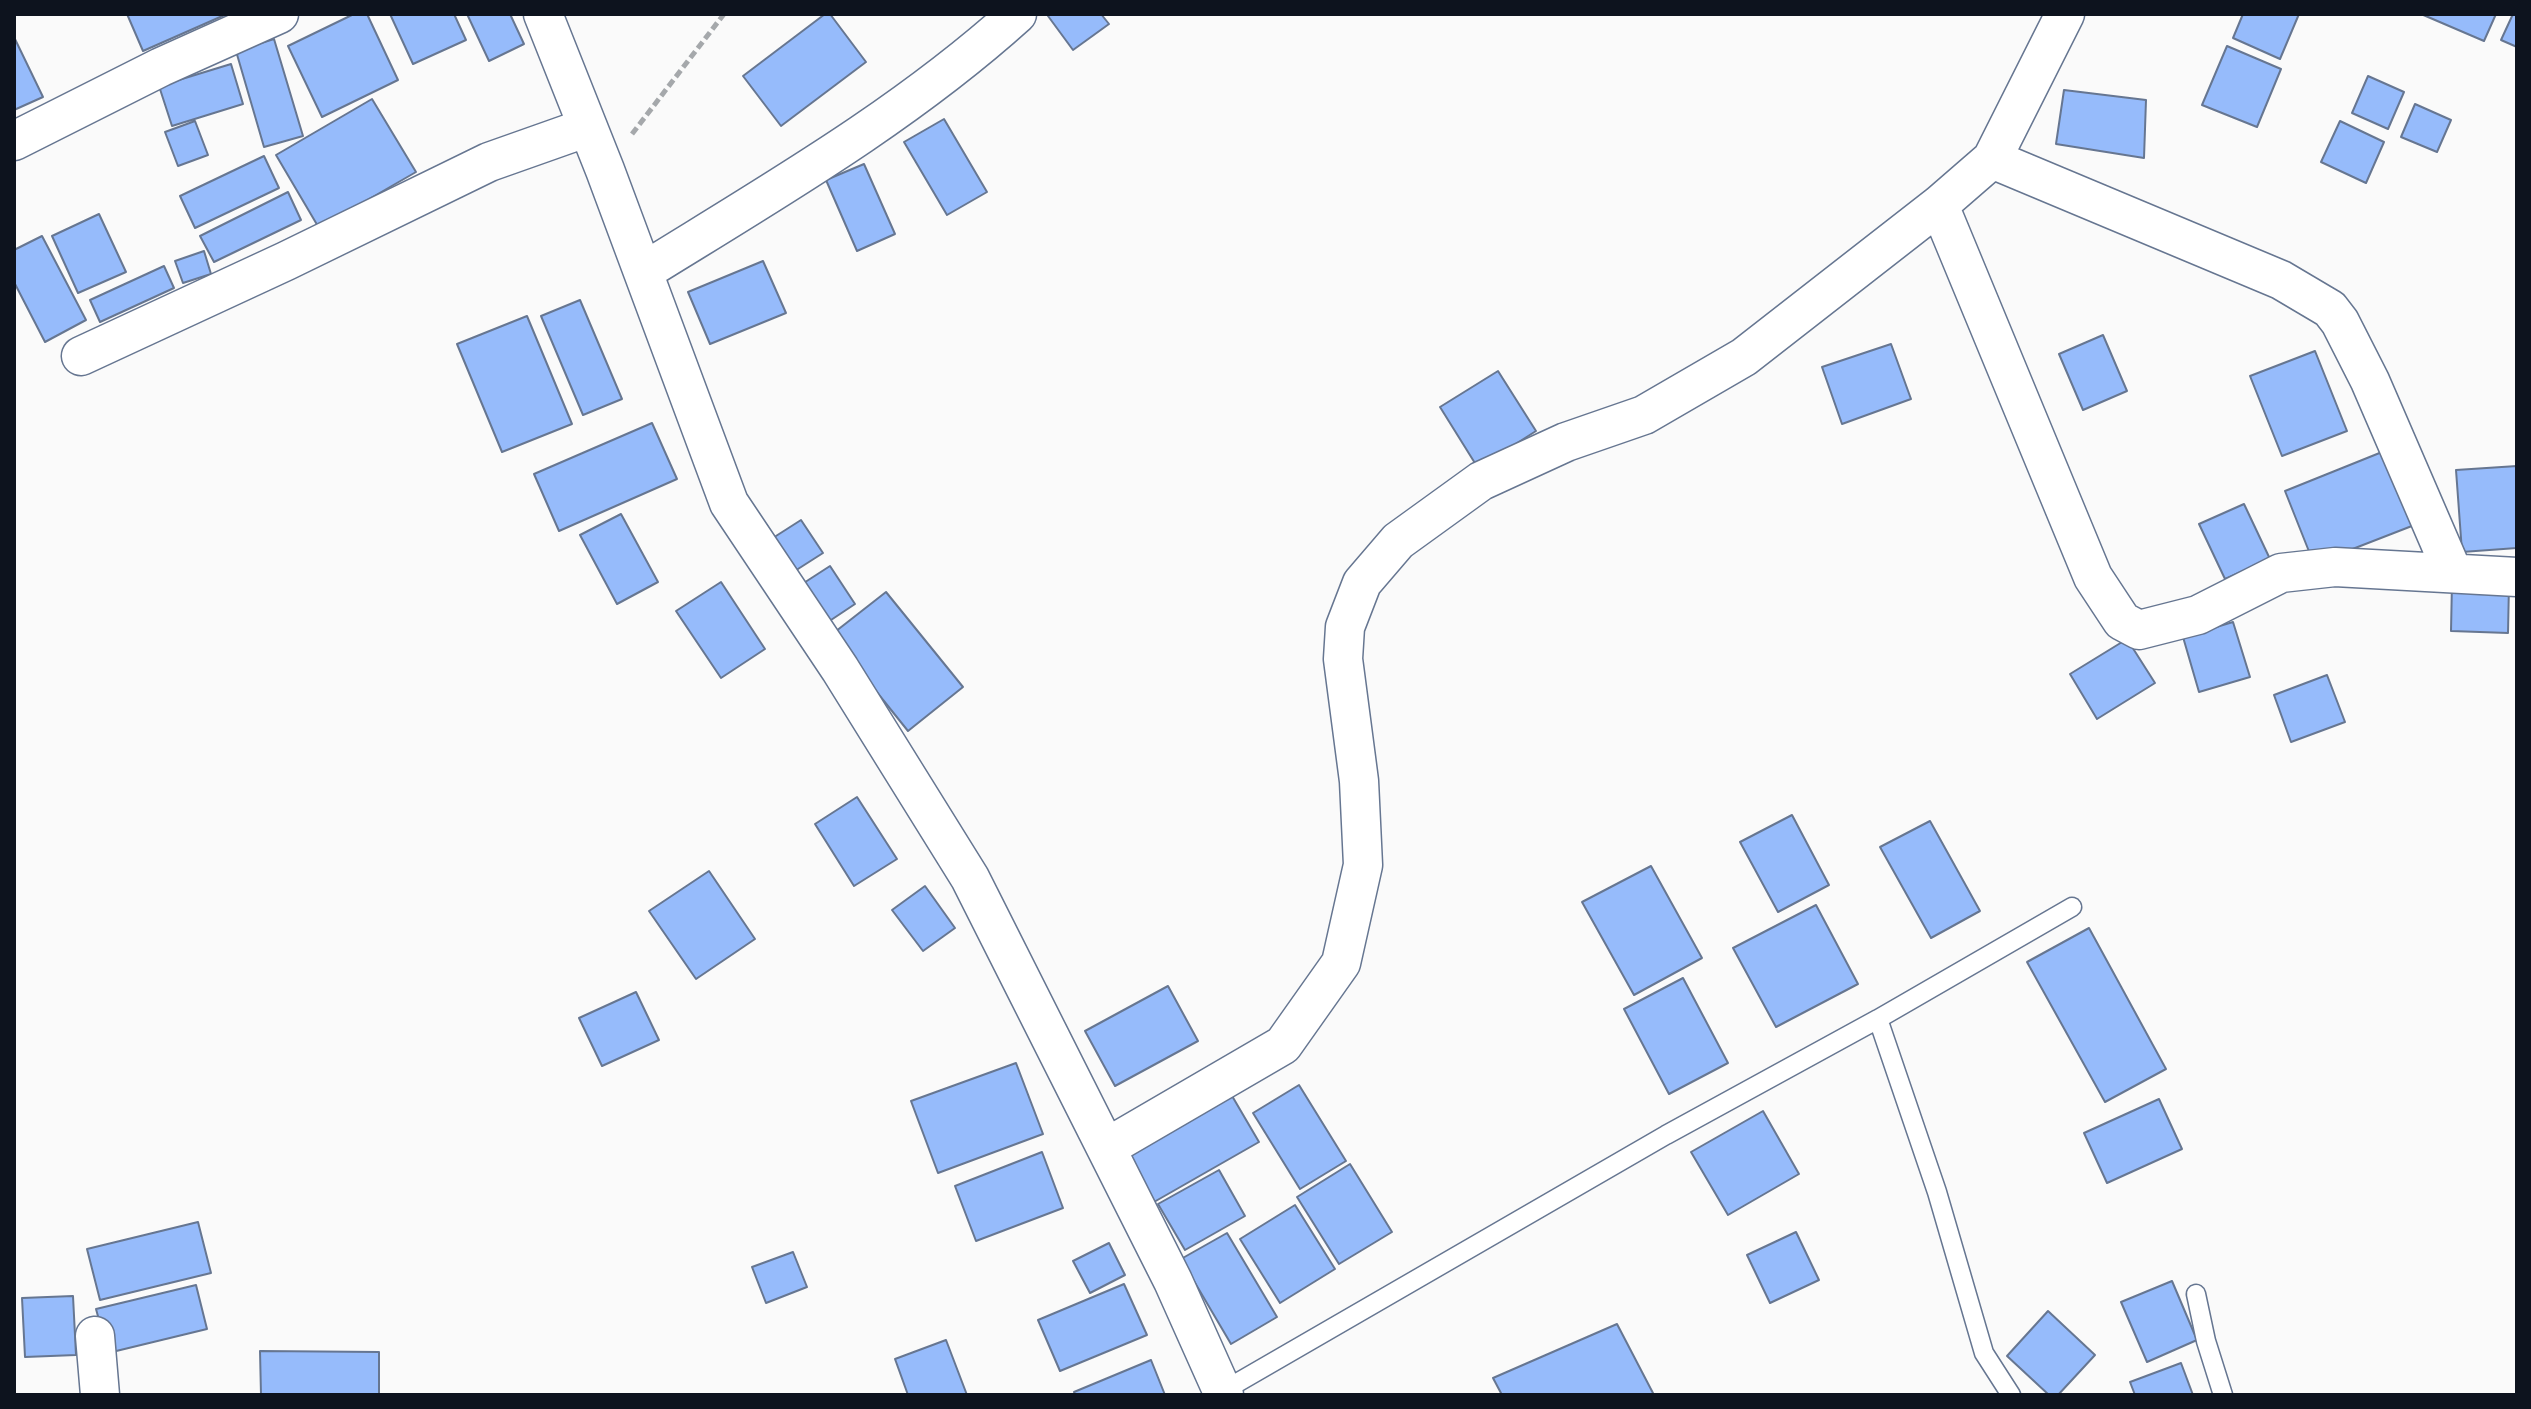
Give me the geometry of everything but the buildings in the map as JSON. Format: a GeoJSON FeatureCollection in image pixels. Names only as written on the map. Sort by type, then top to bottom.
{"type":"FeatureCollection","features":[{"type":"Feature","properties":{"kind":"street"},"geometry":{"type":"LineString","coordinates":[[14,141],[161,67],[279,14]]}},
{"type":"Feature","properties":{"kind":"street"},"geometry":{"type":"LineString","coordinates":[[543,14],[605,170],[729,503],[840,669],[970,878],[1173,1281],[1224,1393]]}},
{"type":"Feature","properties":{"kind":"street"},"geometry":{"type":"LineString","coordinates":[[643,272],[844,148],[969,57],[1017,14]]}},
{"type":"Feature","properties":{"kind":"street"},"geometry":{"type":"LineString","coordinates":[[1106,1148],[1283,1045],[1341,963],[1363,865],[1359,781],[1343,659],[1345,627],[1362,583],[1398,541],[1481,481],[1566,442],[1644,415],[1744,357],[1939,205],[1992,159],[2065,14]]}},
{"type":"Feature","properties":{"kind":"street"},"geometry":{"type":"LineString","coordinates":[[81,356],[489,162],[588,127]]}},
{"type":"Feature","properties":{"kind":"street"},"geometry":{"type":"LineString","coordinates":[[1992,159],[2281,280],[2330,309],[2340,322],[2370,381],[2453,573]]}},
{"type":"Feature","properties":{"kind":"street"},"geometry":{"type":"LineString","coordinates":[[1939,205],[2093,577],[2122,621],[2139,630],[2198,615],[2281,573],[2335,567],[2517,577]]}},
{"type":"Feature","properties":{"kind":"street"},"geometry":{"type":"LineString","coordinates":[[95,1336],[100,1395]]}},
{"type":"Feature","properties":{"kind":"lane"},"geometry":{"type":"LineString","coordinates":[[1224,1393],[1666,1135],[1878,1019],[2072,907]]}},
{"type":"Feature","properties":{"kind":"lane"},"geometry":{"type":"LineString","coordinates":[[1878,1019],[1937,1192],[1984,1353],[2011,1395]]}},
{"type":"Feature","properties":{"kind":"lane"},"geometry":{"type":"LineString","coordinates":[[2196,1294],[2206,1341],[2223,1395]]}},
{"type":"Feature","properties":{"kind":"path"},"geometry":{"type":"LineString","coordinates":[[605,170],[724,14]]}}]}
